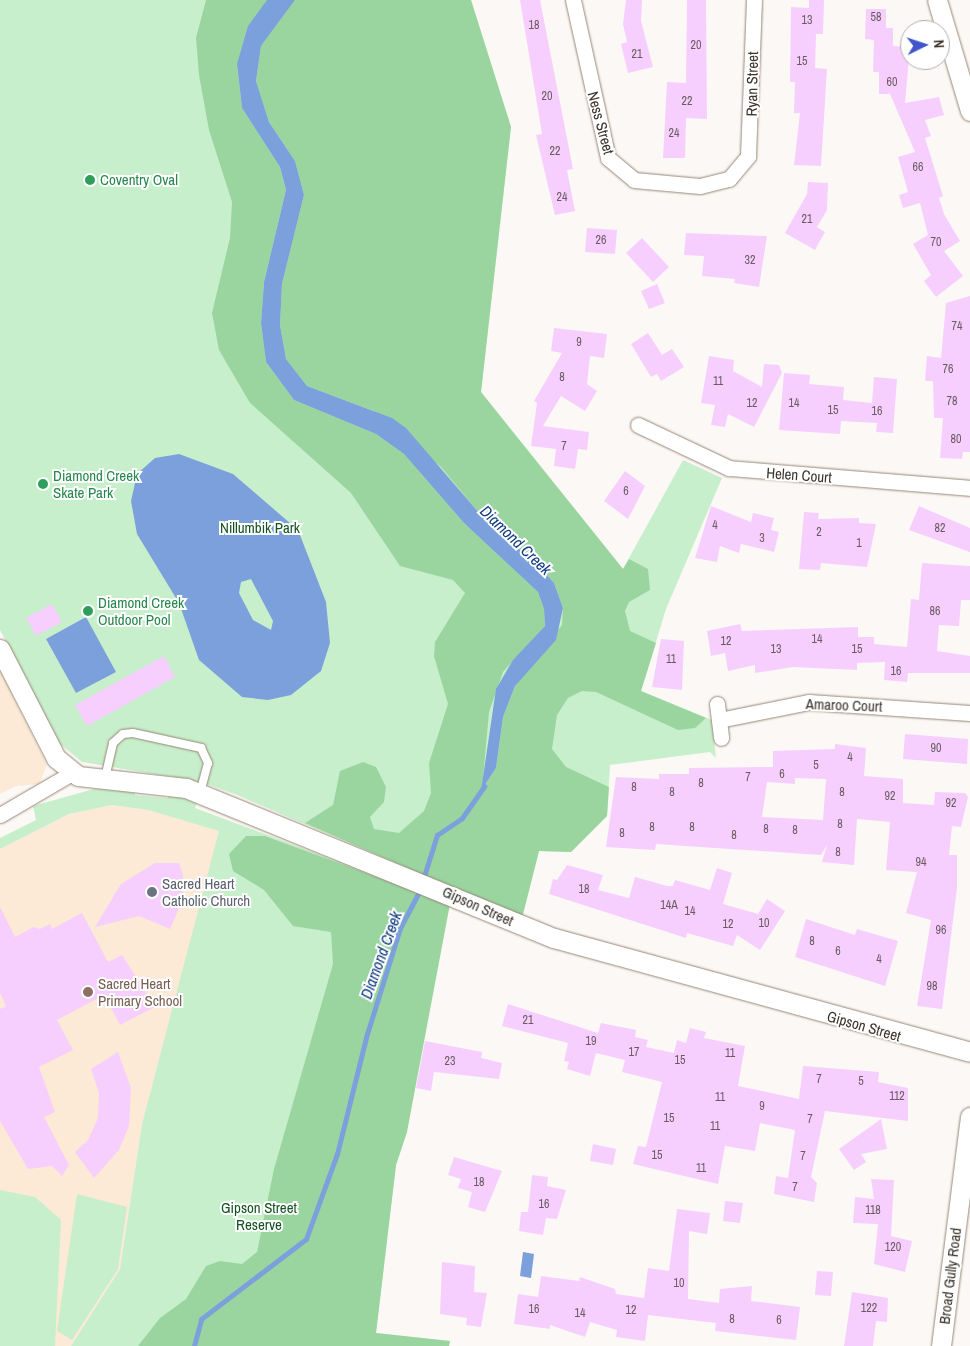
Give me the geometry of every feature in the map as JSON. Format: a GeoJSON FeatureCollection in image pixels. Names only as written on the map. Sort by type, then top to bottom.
{"type":"FeatureCollection","features":[{"type":"Feature","properties":{"kind":"street","name":"Ness Street"},"geometry":{"type":"LineString","coordinates":[[573,0],[604,145],[616,168],[634,180],[700,186],[729,179],[743,166]]}},
{"type":"Feature","properties":{"kind":"street","name":"Ryan Street"},"geometry":{"type":"LineString","coordinates":[[743,166],[750,143],[754,0]]}},
{"type":"Feature","properties":{"kind":"street"},"geometry":{"type":"LineString","coordinates":[[937,0],[970,111]]}},
{"type":"Feature","properties":{"kind":"street","name":"Helen Court"},"geometry":{"type":"LineString","coordinates":[[638,425],[729,468],[970,488]]}},
{"type":"Feature","properties":{"kind":"street"},"geometry":{"type":"LineString","coordinates":[[0,649],[52,752],[72,773],[0,815]]}},
{"type":"Feature","properties":{"kind":"street","name":"Amaroo Court"},"geometry":{"type":"LineString","coordinates":[[719,720],[810,702],[970,714]]}},
{"type":"Feature","properties":{"kind":"street"},"geometry":{"type":"LineString","coordinates":[[717,704],[721,738]]}},
{"type":"Feature","properties":{"kind":"street","name":"Gipson Street"},"geometry":{"type":"LineString","coordinates":[[72,773],[157,782],[200,792],[460,897],[554,938],[970,1052]]}},
{"type":"Feature","properties":{"kind":"street","name":"Broad Gully Road"},"geometry":{"type":"LineString","coordinates":[[941,1346],[970,1117]]}},
{"type":"Feature","properties":{"kind":"lane"},"geometry":{"type":"LineString","coordinates":[[105,778],[113,743],[123,734],[133,733],[202,748],[208,763],[200,792]]}},
{"type":"Feature","properties":{"kind":"shaded area"},"geometry":{"type":"Polygon","coordinates":[[[0,671],[47,765],[39,784],[16,786],[0,794],[0,671]]]}},
{"type":"Feature","properties":{"kind":"shaded area","name":"Sacred Heart Primary School"},"geometry":{"type":"Polygon","coordinates":[[[112,805],[148,810],[220,831],[142,1124],[120,1269],[71,1346],[0,1346],[0,849],[69,814],[112,805]]]}},
{"type":"Feature","properties":{"kind":"green space","name":"Nillumbik Park"},"geometry":{"type":"Polygon","coordinates":[[[0,0],[471,0],[511,127],[481,392],[623,569],[683,460],[722,478],[666,609],[641,691],[712,720],[716,758],[710,752],[610,765],[607,816],[571,852],[539,851],[522,918],[237,795],[201,782],[82,762],[59,743],[0,630],[0,0]]]}},
{"type":"Feature","properties":{"kind":"green space"},"geometry":{"type":"Polygon","coordinates":[[[206,0],[267,0],[237,64],[242,108],[280,167],[286,190],[264,282],[261,323],[266,362],[294,400],[376,434],[404,454],[464,523],[538,592],[544,609],[545,626],[503,672],[489,712],[482,790],[496,768],[503,717],[515,686],[562,625],[563,608],[554,583],[480,514],[441,467],[374,411],[307,386],[286,359],[280,325],[282,284],[304,195],[295,161],[269,122],[256,81],[261,46],[295,0],[471,0],[511,127],[481,392],[623,569],[629,559],[648,569],[650,590],[629,602],[625,611],[630,631],[656,643],[641,691],[706,718],[695,728],[678,730],[596,692],[582,691],[568,698],[557,715],[552,749],[566,767],[609,787],[607,816],[571,852],[539,851],[522,918],[305,823],[333,805],[340,771],[363,762],[376,767],[386,787],[384,802],[370,817],[374,829],[399,833],[424,811],[431,793],[429,763],[448,704],[434,656],[435,642],[465,593],[453,580],[400,566],[351,493],[250,403],[219,350],[212,313],[230,238],[232,202],[209,130],[199,75],[196,38],[206,0]]]}},
{"type":"Feature","properties":{"kind":"green space","name":"Gipson Street Reserve"},"geometry":{"type":"Polygon","coordinates":[[[94,789],[135,789],[135,795],[168,798],[168,792],[174,793],[197,802],[195,808],[383,878],[407,1132],[396,1165],[376,1333],[450,1341],[449,1346],[71,1346],[120,1269],[142,1124],[219,831],[148,810],[112,805],[69,814],[0,849],[0,838],[36,820],[33,806],[94,789]]]}},
{"type":"Feature","properties":{"kind":"green space"},"geometry":{"type":"Polygon","coordinates":[[[246,836],[265,836],[450,904],[407,1132],[396,1165],[376,1333],[450,1341],[449,1346],[138,1346],[160,1318],[186,1299],[206,1266],[220,1261],[242,1264],[257,1252],[274,1169],[333,964],[331,932],[293,926],[264,890],[233,871],[229,854],[246,836]]]}},
{"type":"Feature","properties":{"kind":"green space"},"geometry":{"type":"Polygon","coordinates":[[[0,1190],[35,1197],[61,1220],[55,1346],[0,1346],[0,1190]]]}},
{"type":"Feature","properties":{"kind":"green space"},"geometry":{"type":"Polygon","coordinates":[[[77,1194],[127,1207],[118,1269],[72,1340],[57,1331],[77,1194]]]}},
{"type":"Feature","properties":{"kind":"water"},"geometry":{"type":"Polygon","coordinates":[[[267,0],[295,0],[261,46],[256,81],[269,122],[295,161],[304,195],[282,284],[280,325],[286,359],[307,386],[392,418],[406,428],[480,514],[554,583],[563,608],[556,640],[515,686],[503,717],[496,768],[481,791],[496,689],[513,660],[545,626],[544,609],[538,592],[464,523],[404,454],[376,434],[294,400],[266,362],[261,323],[264,282],[286,190],[280,167],[242,108],[237,64],[248,26],[267,0]]]}},
{"type":"Feature","properties":{"kind":"water"},"geometry":{"type":"Polygon","coordinates":[[[179,454],[233,474],[298,530],[326,602],[330,643],[321,671],[291,695],[268,700],[242,697],[199,660],[179,603],[137,534],[131,501],[137,474],[155,458],[179,454]],[[251,579],[241,582],[239,593],[253,620],[271,630],[273,621],[251,579]]]}},
{"type":"Feature","properties":{"kind":"water"},"geometry":{"type":"Polygon","coordinates":[[[86,617],[116,672],[76,693],[46,639],[86,617]]]}},
{"type":"Feature","properties":{"kind":"water"},"geometry":{"type":"Polygon","coordinates":[[[523,1252],[534,1254],[531,1278],[520,1276],[523,1252]]]}},
{"type":"Feature","properties":{"kind":"building"},"geometry":{"type":"Polygon","coordinates":[[[520,0],[540,0],[573,169],[567,170],[575,211],[555,215],[536,135],[542,134],[520,0]]]}},
{"type":"Feature","properties":{"kind":"building"},"geometry":{"type":"Polygon","coordinates":[[[626,0],[642,0],[641,21],[653,67],[628,73],[621,44],[627,42],[623,24],[626,0]]]}},
{"type":"Feature","properties":{"kind":"building"},"geometry":{"type":"Polygon","coordinates":[[[687,0],[706,0],[707,119],[686,118],[685,158],[663,158],[667,82],[686,83],[687,0]]]}},
{"type":"Feature","properties":{"kind":"building"},"geometry":{"type":"Polygon","coordinates":[[[809,0],[824,0],[823,34],[816,34],[815,68],[827,69],[821,166],[794,165],[800,113],[794,113],[795,82],[790,82],[791,7],[809,8],[809,0]]]}},
{"type":"Feature","properties":{"kind":"building"},"geometry":{"type":"Polygon","coordinates":[[[866,9],[886,9],[886,28],[893,28],[893,46],[900,46],[900,70],[908,70],[905,103],[939,97],[944,115],[925,120],[931,136],[925,138],[943,196],[939,198],[944,214],[960,241],[944,251],[963,276],[936,297],[924,281],[931,275],[913,244],[928,235],[920,203],[903,208],[899,195],[908,192],[898,157],[915,152],[890,94],[879,94],[879,72],[873,72],[874,40],[865,39],[866,9]]]}},
{"type":"Feature","properties":{"kind":"building"},"geometry":{"type":"Polygon","coordinates":[[[808,182],[828,183],[827,210],[817,227],[825,232],[815,250],[785,233],[807,194],[808,182]]]}},
{"type":"Feature","properties":{"kind":"building"},"geometry":{"type":"Polygon","coordinates":[[[587,228],[617,230],[615,254],[585,252],[587,228]]]}},
{"type":"Feature","properties":{"kind":"building"},"geometry":{"type":"Polygon","coordinates":[[[686,233],[767,236],[759,287],[734,283],[735,279],[702,276],[704,256],[684,255],[686,233]]]}},
{"type":"Feature","properties":{"kind":"building"},"geometry":{"type":"Polygon","coordinates":[[[642,238],[669,267],[653,282],[626,253],[642,238]]]}},
{"type":"Feature","properties":{"kind":"building"},"geometry":{"type":"Polygon","coordinates":[[[657,284],[665,303],[649,309],[641,291],[657,284]]]}},
{"type":"Feature","properties":{"kind":"building"},"geometry":{"type":"Polygon","coordinates":[[[970,296],[970,452],[963,452],[962,459],[940,458],[943,418],[934,418],[933,381],[925,381],[927,356],[941,358],[946,303],[970,296]]]}},
{"type":"Feature","properties":{"kind":"building"},"geometry":{"type":"Polygon","coordinates":[[[554,328],[607,334],[604,358],[590,356],[587,384],[597,391],[585,411],[561,396],[543,426],[589,432],[587,450],[578,449],[575,469],[554,466],[556,449],[531,446],[537,403],[534,401],[562,353],[551,351],[554,328]]]}},
{"type":"Feature","properties":{"kind":"building"},"geometry":{"type":"Polygon","coordinates":[[[648,333],[662,355],[672,349],[684,367],[661,381],[657,374],[651,377],[631,344],[648,333]]]}},
{"type":"Feature","properties":{"kind":"building"},"geometry":{"type":"Polygon","coordinates":[[[709,356],[734,360],[733,371],[762,387],[764,364],[779,365],[782,373],[754,427],[728,414],[725,427],[711,425],[715,405],[701,403],[709,356]]]}},
{"type":"Feature","properties":{"kind":"building"},"geometry":{"type":"Polygon","coordinates":[[[784,373],[810,375],[809,384],[844,387],[843,400],[872,403],[874,377],[897,379],[893,433],[876,432],[877,423],[841,421],[840,434],[779,430],[784,373]]]}},
{"type":"Feature","properties":{"kind":"building"},"geometry":{"type":"Polygon","coordinates":[[[625,471],[645,486],[628,519],[604,501],[625,471]]]}},
{"type":"Feature","properties":{"kind":"building"},"geometry":{"type":"Polygon","coordinates":[[[711,506],[751,522],[753,513],[774,518],[771,530],[779,532],[774,552],[741,544],[739,553],[720,546],[717,562],[695,558],[711,506]]]}},
{"type":"Feature","properties":{"kind":"building"},"geometry":{"type":"Polygon","coordinates":[[[919,506],[970,528],[970,552],[909,530],[919,506]]]}},
{"type":"Feature","properties":{"kind":"building"},"geometry":{"type":"Polygon","coordinates":[[[804,512],[819,513],[818,519],[859,518],[859,523],[876,524],[867,567],[821,563],[820,570],[799,569],[804,512]]]}},
{"type":"Feature","properties":{"kind":"building"},"geometry":{"type":"Polygon","coordinates":[[[922,563],[970,566],[970,600],[961,600],[959,626],[939,625],[937,651],[970,656],[970,673],[908,673],[907,682],[884,680],[885,662],[857,663],[857,670],[793,667],[755,673],[755,665],[728,671],[725,653],[711,656],[707,631],[740,624],[742,631],[858,627],[858,637],[874,637],[874,644],[907,647],[911,599],[919,600],[922,563]]]}},
{"type":"Feature","properties":{"kind":"building"},"geometry":{"type":"Polygon","coordinates":[[[52,604],[62,622],[36,636],[26,618],[52,604]]]}},
{"type":"Feature","properties":{"kind":"building"},"geometry":{"type":"Polygon","coordinates":[[[661,639],[684,641],[682,690],[652,687],[661,639]]]}},
{"type":"Feature","properties":{"kind":"building"},"geometry":{"type":"Polygon","coordinates":[[[164,656],[175,677],[87,726],[75,705],[164,656]]]}},
{"type":"Feature","properties":{"kind":"building"},"geometry":{"type":"Polygon","coordinates":[[[905,734],[968,739],[967,764],[903,759],[905,734]]]}},
{"type":"Feature","properties":{"kind":"building"},"geometry":{"type":"Polygon","coordinates":[[[835,744],[866,748],[864,776],[903,779],[903,803],[934,805],[935,792],[965,793],[968,797],[961,827],[952,826],[949,855],[957,855],[957,888],[942,1009],[917,1006],[931,920],[906,913],[917,872],[886,870],[890,822],[857,819],[854,865],[822,862],[827,845],[821,855],[656,844],[655,850],[606,847],[616,777],[659,779],[659,774],[689,774],[689,768],[773,767],[773,751],[835,749],[835,744]],[[795,778],[795,784],[767,782],[762,817],[823,820],[826,779],[795,778]]]}},
{"type":"Feature","properties":{"kind":"building","name":"Sacred Heart Catholic Church"},"geometry":{"type":"Polygon","coordinates":[[[155,863],[179,863],[183,875],[183,899],[170,929],[139,916],[95,927],[121,884],[155,863]]]}},
{"type":"Feature","properties":{"kind":"building"},"geometry":{"type":"Polygon","coordinates":[[[567,865],[603,875],[598,890],[629,898],[635,877],[667,886],[673,886],[675,880],[710,890],[717,868],[732,873],[723,904],[758,914],[767,899],[785,911],[760,950],[737,935],[733,946],[687,933],[686,938],[549,894],[553,879],[557,880],[567,865]]]}},
{"type":"Feature","properties":{"kind":"building"},"geometry":{"type":"Polygon","coordinates":[[[0,907],[15,937],[34,927],[40,929],[50,924],[52,929],[82,913],[108,962],[122,955],[155,1007],[120,1025],[104,995],[57,1020],[73,1050],[39,1067],[55,1112],[44,1117],[69,1165],[62,1176],[52,1166],[28,1169],[0,1121],[0,1009],[6,1006],[0,993],[0,907]]]}},
{"type":"Feature","properties":{"kind":"building"},"geometry":{"type":"Polygon","coordinates":[[[806,919],[855,935],[857,929],[898,941],[885,986],[795,957],[806,919]]]}},
{"type":"Feature","properties":{"kind":"building"},"geometry":{"type":"Polygon","coordinates":[[[508,1004],[598,1033],[601,1023],[636,1030],[635,1037],[648,1040],[646,1047],[674,1053],[677,1040],[686,1043],[690,1028],[706,1032],[704,1038],[745,1046],[738,1086],[799,1099],[803,1066],[879,1072],[878,1082],[908,1088],[908,1121],[825,1111],[811,1177],[817,1183],[814,1202],[774,1194],[776,1176],[788,1178],[795,1130],[760,1123],[755,1151],[725,1146],[718,1184],[633,1164],[638,1146],[646,1147],[662,1082],[622,1072],[625,1060],[596,1053],[590,1076],[567,1069],[569,1062],[564,1061],[568,1043],[502,1026],[508,1004]]]}},
{"type":"Feature","properties":{"kind":"building"},"geometry":{"type":"Polygon","coordinates":[[[425,1041],[482,1052],[481,1058],[502,1063],[499,1079],[434,1072],[431,1091],[416,1088],[425,1041]]]}},
{"type":"Feature","properties":{"kind":"building"},"geometry":{"type":"Polygon","coordinates":[[[118,1052],[131,1088],[129,1126],[119,1150],[94,1178],[75,1152],[88,1140],[98,1118],[99,1093],[91,1069],[118,1052]]]}},
{"type":"Feature","properties":{"kind":"building"},"geometry":{"type":"Polygon","coordinates":[[[881,1119],[887,1149],[861,1154],[866,1162],[854,1170],[839,1149],[881,1119]]]}},
{"type":"Feature","properties":{"kind":"building"},"geometry":{"type":"Polygon","coordinates":[[[593,1144],[616,1149],[613,1165],[590,1161],[593,1144]]]}},
{"type":"Feature","properties":{"kind":"building"},"geometry":{"type":"Polygon","coordinates":[[[454,1157],[502,1171],[485,1212],[468,1207],[472,1192],[458,1188],[461,1179],[448,1175],[454,1157]]]}},
{"type":"Feature","properties":{"kind":"building"},"geometry":{"type":"Polygon","coordinates":[[[532,1175],[548,1177],[547,1186],[566,1190],[557,1219],[546,1218],[543,1235],[519,1231],[521,1212],[528,1212],[532,1175]]]}},
{"type":"Feature","properties":{"kind":"building"},"geometry":{"type":"Polygon","coordinates":[[[871,1179],[894,1180],[891,1236],[912,1241],[905,1272],[874,1264],[878,1224],[853,1223],[855,1197],[874,1199],[871,1179]]]}},
{"type":"Feature","properties":{"kind":"building"},"geometry":{"type":"Polygon","coordinates":[[[725,1201],[743,1203],[740,1223],[723,1221],[725,1201]]]}},
{"type":"Feature","properties":{"kind":"building"},"geometry":{"type":"Polygon","coordinates":[[[677,1209],[710,1213],[707,1234],[689,1231],[688,1299],[719,1303],[720,1289],[752,1286],[751,1301],[800,1307],[796,1340],[715,1331],[716,1323],[648,1315],[645,1341],[616,1337],[617,1330],[590,1322],[585,1337],[550,1325],[550,1329],[514,1324],[518,1294],[538,1297],[541,1276],[579,1281],[580,1277],[615,1289],[616,1294],[644,1298],[648,1268],[669,1271],[677,1209]]]}},
{"type":"Feature","properties":{"kind":"building"},"geometry":{"type":"Polygon","coordinates":[[[442,1262],[475,1266],[474,1292],[487,1293],[481,1327],[466,1325],[467,1318],[440,1314],[442,1262]]]}},
{"type":"Feature","properties":{"kind":"building"},"geometry":{"type":"Polygon","coordinates":[[[817,1271],[833,1272],[831,1296],[815,1295],[817,1271]]]}},
{"type":"Feature","properties":{"kind":"building"},"geometry":{"type":"Polygon","coordinates":[[[852,1292],[888,1298],[887,1322],[876,1321],[873,1346],[844,1346],[852,1292]]]}},
{"type":"Feature","properties":{"kind":"waterway","name":"Diamond Creek"},"geometry":{"type":"LineString","coordinates":[[194,1346],[201,1319],[306,1239],[337,1154],[367,1034],[400,928],[419,892],[437,835],[462,818],[484,786]]}},
{"type":"Feature","properties":{"kind":"place","name":"Coventry Oval"},"geometry":{"type":"Point","coordinates":[90,180]}},
{"type":"Feature","properties":{"kind":"place","name":"Diamond Creek Skate Park"},"geometry":{"type":"Point","coordinates":[43,484]}},
{"type":"Feature","properties":{"kind":"place","name":"Diamond Creek Outdoor Pool"},"geometry":{"type":"Point","coordinates":[88,611]}},
{"type":"Feature","properties":{"kind":"place","name":"Sacred Heart Catholic Church"},"geometry":{"type":"Point","coordinates":[152,892]}},
{"type":"Feature","properties":{"kind":"place","name":"Sacred Heart Primary School"},"geometry":{"type":"Point","coordinates":[88,992]}}]}
